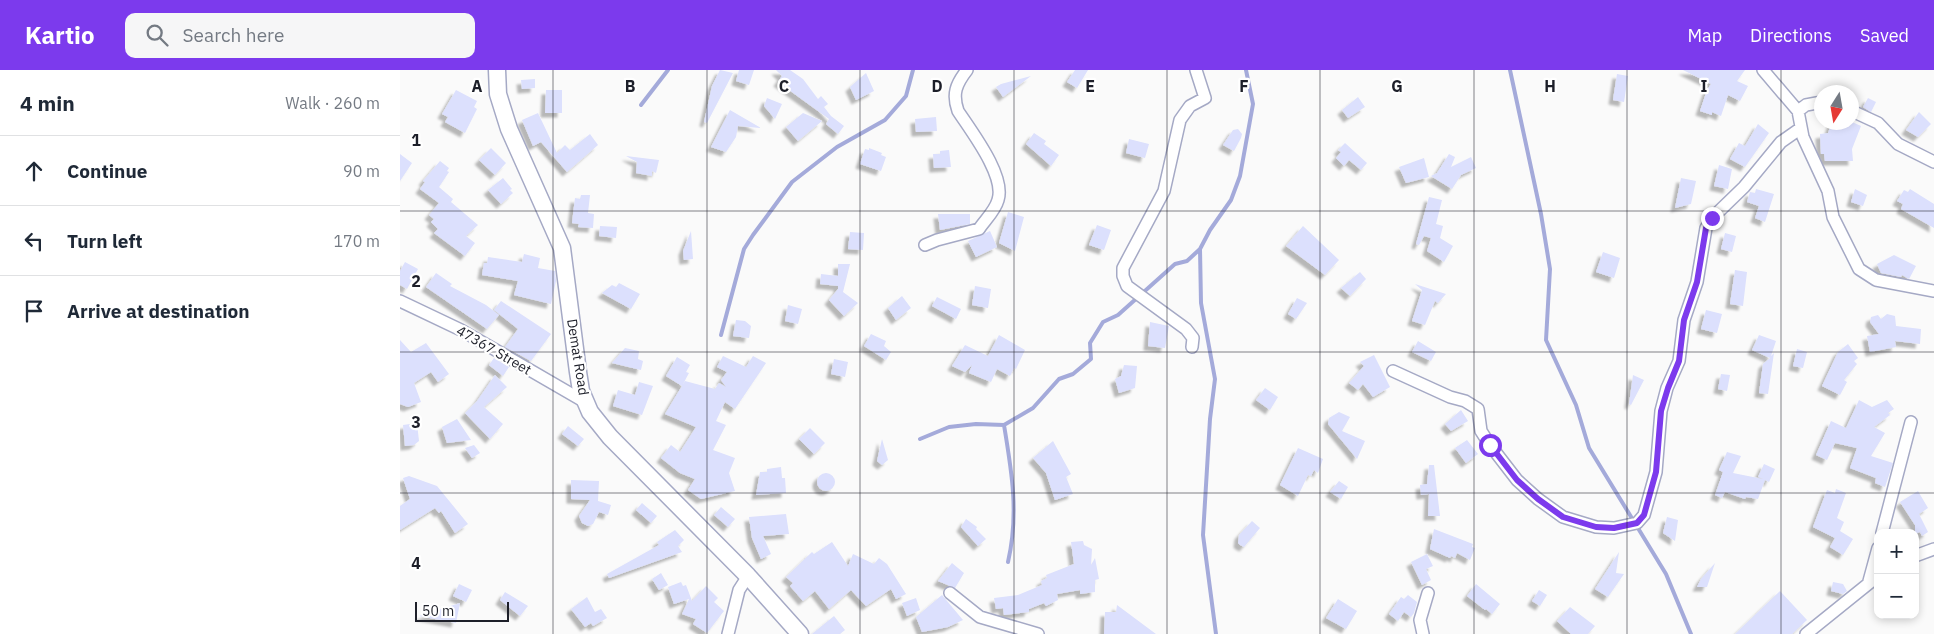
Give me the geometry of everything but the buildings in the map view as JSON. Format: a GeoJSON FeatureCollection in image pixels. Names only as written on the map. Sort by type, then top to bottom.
{"type":"FeatureCollection","features":[{"type":"Feature","properties":{"kind":"street","name":"Demat Road"},"geometry":{"type":"LineString","coordinates":[[496,70],[498,94],[509,129],[562,248],[578,372],[585,402],[610,437],[748,576],[800,634]]}},
{"type":"Feature","properties":{"kind":"street"},"geometry":{"type":"LineString","coordinates":[[925,245],[979,229],[998,200],[997,180],[988,159],[955,103],[955,87],[967,70]]}},
{"type":"Feature","properties":{"kind":"street"},"geometry":{"type":"LineString","coordinates":[[1192,347],[1193,338],[1186,329],[1172,316],[1127,286],[1123,276],[1123,268],[1164,191],[1180,120],[1190,106],[1205,98],[1196,70]]}},
{"type":"Feature","properties":{"kind":"street"},"geometry":{"type":"LineString","coordinates":[[1763,70],[1798,111],[1801,128],[1824,179],[1833,218],[1859,269],[1876,280],[1934,291]]}},
{"type":"Feature","properties":{"kind":"street"},"geometry":{"type":"LineString","coordinates":[[1798,111],[1806,105],[1814,104]]}},
{"type":"Feature","properties":{"kind":"street"},"geometry":{"type":"LineString","coordinates":[[1859,114],[1878,123],[1898,144],[1934,162]]}},
{"type":"Feature","properties":{"kind":"street"},"geometry":{"type":"LineString","coordinates":[[1393,371],[1450,397],[1465,401],[1478,409],[1482,431],[1501,462],[1538,499],[1563,517],[1596,527],[1614,528],[1637,523],[1644,515],[1656,472],[1661,411],[1679,361],[1684,320],[1697,282],[1706,228],[1712,218],[1744,187],[1781,142],[1801,128]]}},
{"type":"Feature","properties":{"kind":"street","name":"47367 Street"},"geometry":{"type":"LineString","coordinates":[[400,300],[461,330],[585,402]]}},
{"type":"Feature","properties":{"kind":"street"},"geometry":{"type":"LineString","coordinates":[[1883,529],[1911,422]]}},
{"type":"Feature","properties":{"kind":"street"},"geometry":{"type":"LineString","coordinates":[[1919,555],[1934,549]]}},
{"type":"Feature","properties":{"kind":"street"},"geometry":{"type":"LineString","coordinates":[[728,634],[739,590],[748,576]]}},
{"type":"Feature","properties":{"kind":"street"},"geometry":{"type":"LineString","coordinates":[[1806,634],[1874,579]]}},
{"type":"Feature","properties":{"kind":"street"},"geometry":{"type":"LineString","coordinates":[[950,593],[980,617],[1038,634]]}},
{"type":"Feature","properties":{"kind":"street"},"geometry":{"type":"LineString","coordinates":[[1423,634],[1420,620],[1428,593]]}},
{"type":"Feature","properties":{"kind":"waterway"},"geometry":{"type":"LineString","coordinates":[[641,105],[668,70]]}},
{"type":"Feature","properties":{"kind":"waterway"},"geometry":{"type":"LineString","coordinates":[[721,335],[744,249],[753,235],[792,182],[837,147],[885,120],[906,96],[913,70]]}},
{"type":"Feature","properties":{"kind":"waterway"},"geometry":{"type":"LineString","coordinates":[[920,439],[949,427],[976,424],[1004,425],[1033,408],[1059,379],[1073,374],[1091,359],[1090,343],[1103,322],[1118,315],[1175,264],[1187,261],[1200,249],[1210,230],[1231,200],[1240,176],[1253,104],[1246,70]]}},
{"type":"Feature","properties":{"kind":"waterway"},"geometry":{"type":"LineString","coordinates":[[1510,70],[1541,214],[1550,269],[1546,340],[1576,405],[1589,448],[1666,574],[1691,634]]}},
{"type":"Feature","properties":{"kind":"waterway"},"geometry":{"type":"LineString","coordinates":[[1200,249],[1201,303],[1215,379],[1210,419],[1203,535],[1216,634]]}},
{"type":"Feature","properties":{"kind":"waterway"},"geometry":{"type":"LineString","coordinates":[[1004,425],[1012,477],[1014,510],[1008,562]]}},
{"type":"Feature","properties":{"kind":"route"},"geometry":{"type":"LineString","coordinates":[[1490,445],[1501,462],[1517,480],[1538,499],[1563,517],[1596,527],[1614,528],[1637,523],[1644,515],[1656,472],[1659,458],[1658,425],[1661,411],[1679,361],[1684,320],[1697,282],[1706,228],[1712,218]]}}]}
